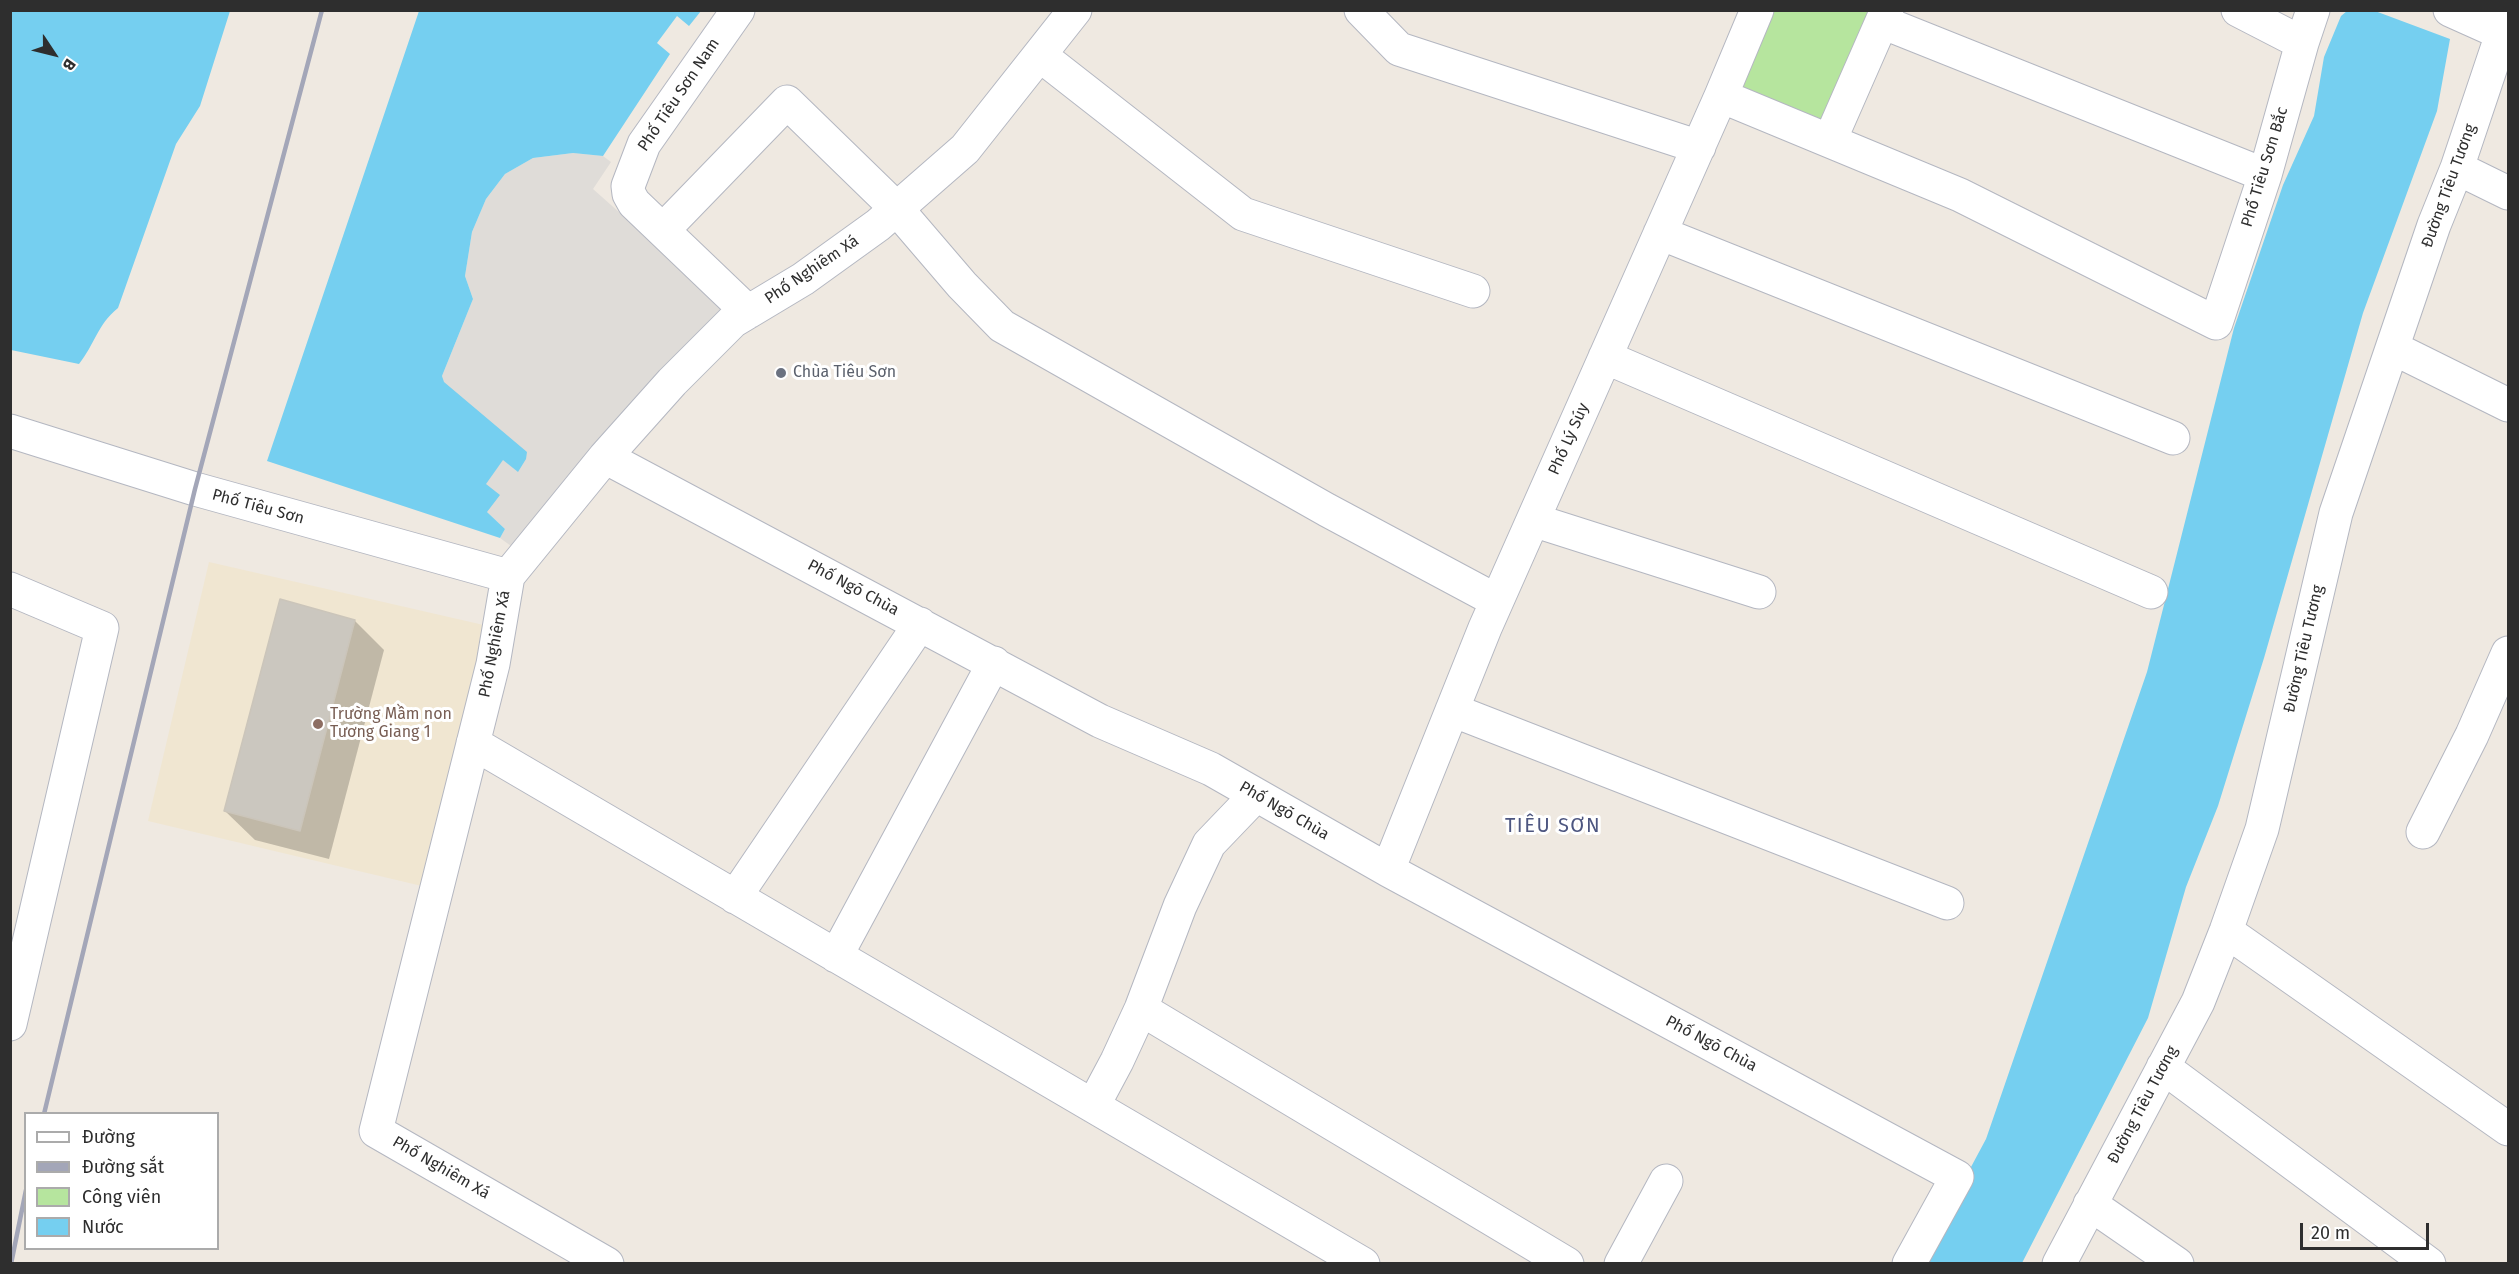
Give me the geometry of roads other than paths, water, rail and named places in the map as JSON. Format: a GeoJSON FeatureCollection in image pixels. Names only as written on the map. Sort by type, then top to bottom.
{"type":"FeatureCollection","features":[{"type":"Feature","properties":{"kind":"street","name":"Phố Tiêu Sơn Nam"},"geometry":{"type":"LineString","coordinates":[[738,10],[705,54],[638,156],[628,186],[634,203],[748,312]]}},
{"type":"Feature","properties":{"kind":"street","name":"Phố Nghiêm Xá"},"geometry":{"type":"LineString","coordinates":[[607,1263],[376,1131],[493,664],[508,576],[605,458],[672,382],[733,321],[803,279],[878,225],[965,149],[1041,56],[1075,10]]}},
{"type":"Feature","properties":{"kind":"street"},"geometry":{"type":"LineString","coordinates":[[1361,10],[1399,49],[1699,147]]}},
{"type":"Feature","properties":{"kind":"street","name":"Phố Lý Súy"},"geometry":{"type":"LineString","coordinates":[[1388,870],[1497,602],[1699,147],[1757,10]]}},
{"type":"Feature","properties":{"kind":"street"},"geometry":{"type":"LineString","coordinates":[[2238,10],[2302,43]]}},
{"type":"Feature","properties":{"kind":"street","name":"Phố Tiêu Sơn Bắc"},"geometry":{"type":"LineString","coordinates":[[1830,140],[1960,195],[2216,323],[2265,175],[2313,10]]}},
{"type":"Feature","properties":{"kind":"street"},"geometry":{"type":"LineString","coordinates":[[2450,10],[2506,29]]}},
{"type":"Feature","properties":{"kind":"street"},"geometry":{"type":"LineString","coordinates":[[1721,96],[1830,140],[1885,16],[2265,175]]}},
{"type":"Feature","properties":{"kind":"street","name":"Đường Tiêu Tương"},"geometry":{"type":"LineString","coordinates":[[2059,1263],[2198,1002],[2226,931],[2262,829],[2336,513],[2434,225],[2457,168],[2506,29]]}},
{"type":"Feature","properties":{"kind":"street"},"geometry":{"type":"LineString","coordinates":[[1041,56],[1243,214],[1473,291]]}},
{"type":"Feature","properties":{"kind":"street"},"geometry":{"type":"LineString","coordinates":[[663,230],[787,102],[896,208],[962,285],[1002,326],[1327,510],[1497,602]]}},
{"type":"Feature","properties":{"kind":"street"},"geometry":{"type":"LineString","coordinates":[[2457,168],[2508,193]]}},
{"type":"Feature","properties":{"kind":"street"},"geometry":{"type":"LineString","coordinates":[[1660,233],[2173,438]]}},
{"type":"Feature","properties":{"kind":"street"},"geometry":{"type":"LineString","coordinates":[[2393,348],[2508,405]]}},
{"type":"Feature","properties":{"kind":"street"},"geometry":{"type":"LineString","coordinates":[[1605,357],[2151,592]]}},
{"type":"Feature","properties":{"kind":"street","name":"Phố Tiêu Sơn"},"geometry":{"type":"LineString","coordinates":[[10,431],[195,489],[508,576]]}},
{"type":"Feature","properties":{"kind":"street","name":"Phố Ngõ Chùa"},"geometry":{"type":"LineString","coordinates":[[605,458],[1100,721],[1211,769],[1388,870],[1957,1177],[1909,1263]]}},
{"type":"Feature","properties":{"kind":"street"},"geometry":{"type":"LineString","coordinates":[[1533,520],[1759,592]]}},
{"type":"Feature","properties":{"kind":"street"},"geometry":{"type":"LineString","coordinates":[[10,589],[102,628],[15,979],[10,1024]]}},
{"type":"Feature","properties":{"kind":"street"},"geometry":{"type":"LineString","coordinates":[[735,897],[920,624]]}},
{"type":"Feature","properties":{"kind":"street"},"geometry":{"type":"LineString","coordinates":[[2423,832],[2472,735],[2508,653]]}},
{"type":"Feature","properties":{"kind":"street"},"geometry":{"type":"LineString","coordinates":[[836,956],[994,663]]}},
{"type":"Feature","properties":{"kind":"street"},"geometry":{"type":"LineString","coordinates":[[1452,710],[1947,903]]}},
{"type":"Feature","properties":{"kind":"street"},"geometry":{"type":"LineString","coordinates":[[473,743],[1364,1263]]}},
{"type":"Feature","properties":{"kind":"street"},"geometry":{"type":"LineString","coordinates":[[1092,1106],[1117,1061],[1141,1008],[1180,906],[1209,844],[1256,795]]}},
{"type":"Feature","properties":{"kind":"street"},"geometry":{"type":"LineString","coordinates":[[2226,931],[2508,1129]]}},
{"type":"Feature","properties":{"kind":"street"},"geometry":{"type":"LineString","coordinates":[[1141,1008],[1567,1263]]}},
{"type":"Feature","properties":{"kind":"street"},"geometry":{"type":"LineString","coordinates":[[2163,1067],[2429,1263]]}},
{"type":"Feature","properties":{"kind":"street"},"geometry":{"type":"LineString","coordinates":[[1621,1263],[1666,1181]]}},
{"type":"Feature","properties":{"kind":"street"},"geometry":{"type":"LineString","coordinates":[[2090,1203],[2177,1263]]}},
{"type":"Feature","properties":{"kind":"water"},"geometry":{"type":"Polygon","coordinates":[[[11,10],[230,11],[200,106],[176,144],[118,308],[105,321],[79,364],[11,350],[11,10]]]}},
{"type":"Feature","properties":{"kind":"water"},"geometry":{"type":"Polygon","coordinates":[[[419,11],[701,11],[689,26],[677,16],[657,43],[670,54],[603,156],[573,153],[533,158],[505,174],[486,199],[472,232],[465,276],[473,299],[442,376],[444,382],[527,452],[526,459],[518,472],[503,460],[486,484],[500,495],[487,512],[505,529],[500,538],[267,461],[419,11]]]}},
{"type":"Feature","properties":{"kind":"water"},"geometry":{"type":"Polygon","coordinates":[[[2347,11],[2375,11],[2450,39],[2437,111],[2363,313],[2264,658],[2218,806],[2186,887],[2148,1018],[2022,1263],[1919,1264],[1986,1139],[2147,672],[2234,328],[2283,185],[2314,116],[2324,57],[2341,16],[2347,11]]]}},
{"type":"Feature","properties":{"kind":"railway"},"geometry":{"type":"LineString","coordinates":[[44,1112],[195,489],[322,10]]}},
{"type":"Feature","properties":{"kind":"railway"},"geometry":{"type":"LineString","coordinates":[[11,1264],[24,1200]]}},
{"type":"Feature","properties":{"kind":"place","name":"Chùa Tiêu Sơn"},"geometry":{"type":"Point","coordinates":[781,373]}},
{"type":"Feature","properties":{"kind":"place","name":"Trường Mầm non Tương Giang 1"},"geometry":{"type":"Point","coordinates":[318,724]}},
{"type":"Feature","properties":{"kind":"district","name":"TIÊU SƠN"},"geometry":{"type":"Point","coordinates":[1553,826]}}]}
